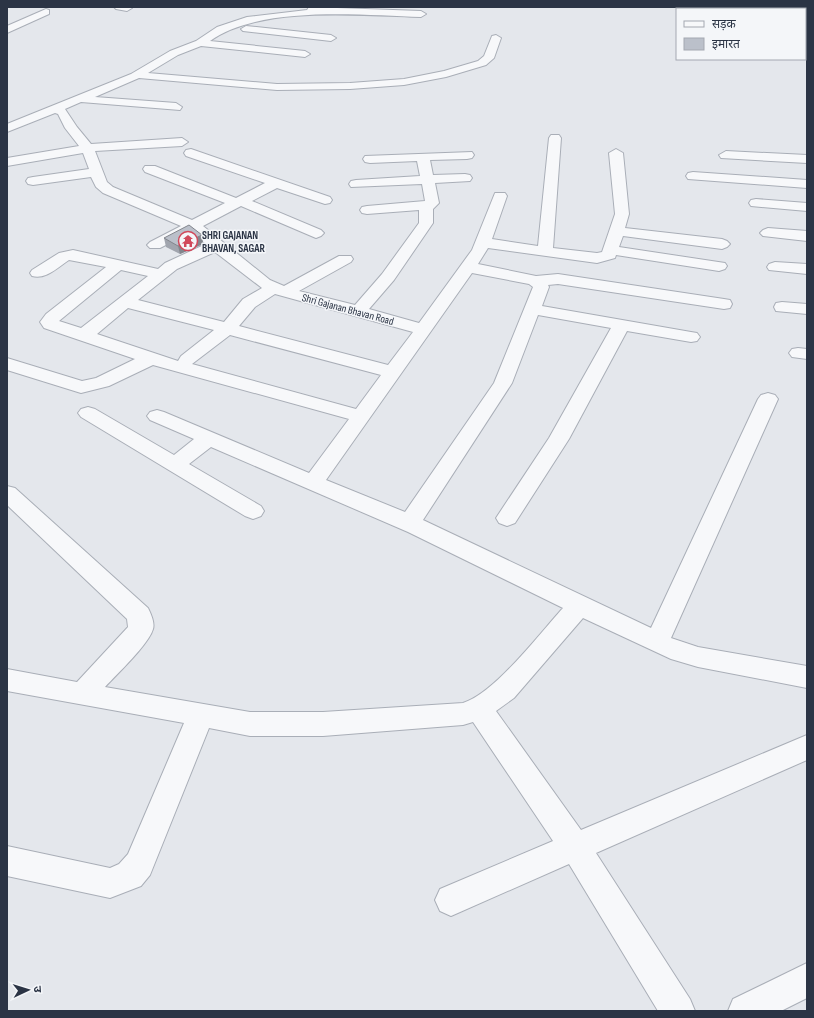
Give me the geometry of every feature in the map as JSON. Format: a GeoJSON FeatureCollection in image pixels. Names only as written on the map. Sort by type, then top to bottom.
{"type":"FeatureCollection","features":[{"type":"Feature","properties":{"kind":"street"},"geometry":{"type":"LineString","coordinates":[[7,128],[137,75],[174,53],[200,42],[214,32],[243,21],[313,9],[421,14]]}},
{"type":"Feature","properties":{"kind":"street"},"geometry":{"type":"LineString","coordinates":[[7,30],[46,12]]}},
{"type":"Feature","properties":{"kind":"street"},"geometry":{"type":"LineString","coordinates":[[231,12],[243,21]]}},
{"type":"Feature","properties":{"kind":"street"},"geometry":{"type":"LineString","coordinates":[[226,27],[331,38]]}},
{"type":"Feature","properties":{"kind":"street"},"geometry":{"type":"LineString","coordinates":[[137,75],[277,87],[350,86],[404,82],[446,74],[482,63],[489,58],[496,38]]}},
{"type":"Feature","properties":{"kind":"street"},"geometry":{"type":"LineString","coordinates":[[200,42],[305,54]]}},
{"type":"Feature","properties":{"kind":"street"},"geometry":{"type":"LineString","coordinates":[[113,85],[199,91]]}},
{"type":"Feature","properties":{"kind":"street"},"geometry":{"type":"LineString","coordinates":[[78,98],[176,107]]}},
{"type":"Feature","properties":{"kind":"street","name":"Shri Gajanan Bhavan Road"},"geometry":{"type":"LineString","coordinates":[[54,108],[62,112],[71,128],[87,148],[102,184],[108,190],[193,226],[274,288],[358,312],[423,328]]}},
{"type":"Feature","properties":{"kind":"street"},"geometry":{"type":"LineString","coordinates":[[545,251],[555,138]]}},
{"type":"Feature","properties":{"kind":"street"},"geometry":{"type":"LineString","coordinates":[[7,162],[87,148],[182,142]]}},
{"type":"Feature","properties":{"kind":"street"},"geometry":{"type":"LineString","coordinates":[[484,244],[602,258],[610,255],[622,209],[616,152]]}},
{"type":"Feature","properties":{"kind":"street"},"geometry":{"type":"LineString","coordinates":[[191,153],[325,200]]}},
{"type":"Feature","properties":{"kind":"street"},"geometry":{"type":"LineString","coordinates":[[370,159],[467,155]]}},
{"type":"Feature","properties":{"kind":"street"},"geometry":{"type":"LineString","coordinates":[[726,155],[807,159]]}},
{"type":"Feature","properties":{"kind":"street"},"geometry":{"type":"LineString","coordinates":[[358,312],[388,277],[426,223],[425,209],[430,205],[432,200],[423,157]]}},
{"type":"Feature","properties":{"kind":"street"},"geometry":{"type":"LineString","coordinates":[[150,169],[239,202],[316,233]]}},
{"type":"Feature","properties":{"kind":"street"},"geometry":{"type":"LineString","coordinates":[[33,181],[97,172]]}},
{"type":"Feature","properties":{"kind":"street"},"geometry":{"type":"LineString","coordinates":[[693,176],[807,184]]}},
{"type":"Feature","properties":{"kind":"street"},"geometry":{"type":"LineString","coordinates":[[356,184],[465,178]]}},
{"type":"Feature","properties":{"kind":"street"},"geometry":{"type":"LineString","coordinates":[[155,246],[276,183]]}},
{"type":"Feature","properties":{"kind":"street"},"geometry":{"type":"LineString","coordinates":[[313,483],[484,244],[500,196]]}},
{"type":"Feature","properties":{"kind":"street"},"geometry":{"type":"LineString","coordinates":[[756,203],[807,207]]}},
{"type":"Feature","properties":{"kind":"street"},"geometry":{"type":"LineString","coordinates":[[367,210],[430,205]]}},
{"type":"Feature","properties":{"kind":"street"},"geometry":{"type":"LineString","coordinates":[[617,231],[722,244]]}},
{"type":"Feature","properties":{"kind":"street"},"geometry":{"type":"LineString","coordinates":[[768,233],[807,236]]}},
{"type":"Feature","properties":{"kind":"street"},"geometry":{"type":"LineString","coordinates":[[84,334],[176,262],[217,245]]}},
{"type":"Feature","properties":{"kind":"street"},"geometry":{"type":"LineString","coordinates":[[611,250],[719,266]]}},
{"type":"Feature","properties":{"kind":"street"},"geometry":{"type":"LineString","coordinates":[[38,273],[69,255],[119,264],[160,274]]}},
{"type":"Feature","properties":{"kind":"street"},"geometry":{"type":"LineString","coordinates":[[7,364],[81,387],[170,362],[221,327],[249,303],[274,288],[345,259]]}},
{"type":"Feature","properties":{"kind":"street"},"geometry":{"type":"LineString","coordinates":[[119,264],[49,322],[170,362],[361,416]]}},
{"type":"Feature","properties":{"kind":"street"},"geometry":{"type":"LineString","coordinates":[[468,267],[535,281],[558,279],[724,304]]}},
{"type":"Feature","properties":{"kind":"street"},"geometry":{"type":"LineString","coordinates":[[775,267],[807,269]]}},
{"type":"Feature","properties":{"kind":"street"},"geometry":{"type":"LineString","coordinates":[[409,523],[502,383],[542,287],[535,281]]}},
{"type":"Feature","properties":{"kind":"street"},"geometry":{"type":"LineString","coordinates":[[125,302],[393,372]]}},
{"type":"Feature","properties":{"kind":"street"},"geometry":{"type":"LineString","coordinates":[[782,307],[807,309]]}},
{"type":"Feature","properties":{"kind":"street"},"geometry":{"type":"LineString","coordinates":[[532,309],[691,338]]}},
{"type":"Feature","properties":{"kind":"street"},"geometry":{"type":"LineString","coordinates":[[507,518],[559,439],[621,325]]}},
{"type":"Feature","properties":{"kind":"street"},"geometry":{"type":"LineString","coordinates":[[656,642],[768,400]]}},
{"type":"Feature","properties":{"kind":"street"},"geometry":{"type":"LineString","coordinates":[[88,413],[253,511]]}},
{"type":"Feature","properties":{"kind":"street"},"geometry":{"type":"LineString","coordinates":[[157,416],[409,523],[656,642],[698,657],[807,677]]}},
{"type":"Feature","properties":{"kind":"street"},"geometry":{"type":"LineString","coordinates":[[175,465],[209,438]]}},
{"type":"Feature","properties":{"kind":"street"},"geometry":{"type":"LineString","coordinates":[[7,493],[140,615],[142,628],[82,694]]}},
{"type":"Feature","properties":{"kind":"street"},"geometry":{"type":"LineString","coordinates":[[7,680],[250,724],[302,725],[464,714],[479,709],[505,690],[580,605]]}},
{"type":"Feature","properties":{"kind":"street"},"geometry":{"type":"LineString","coordinates":[[479,709],[575,847],[678,1011]]}},
{"type":"Feature","properties":{"kind":"street"},"geometry":{"type":"LineString","coordinates":[[7,861],[110,883],[130,875],[139,864],[201,715]]}},
{"type":"Feature","properties":{"kind":"street"},"geometry":{"type":"LineString","coordinates":[[451,900],[807,747]]}},
{"type":"Feature","properties":{"kind":"street"},"geometry":{"type":"LineString","coordinates":[[745,1011],[807,980]]}},
{"type":"Feature","properties":{"kind":"building"},"geometry":{"type":"Polygon","coordinates":[[[189,225],[202,235],[178,246],[164,238],[189,225]]]}},
{"type":"Feature","properties":{"kind":"place","name":"SHRI GAJANAN BHAVAN, SAGAR"},"geometry":{"type":"Point","coordinates":[188,241]}}]}
